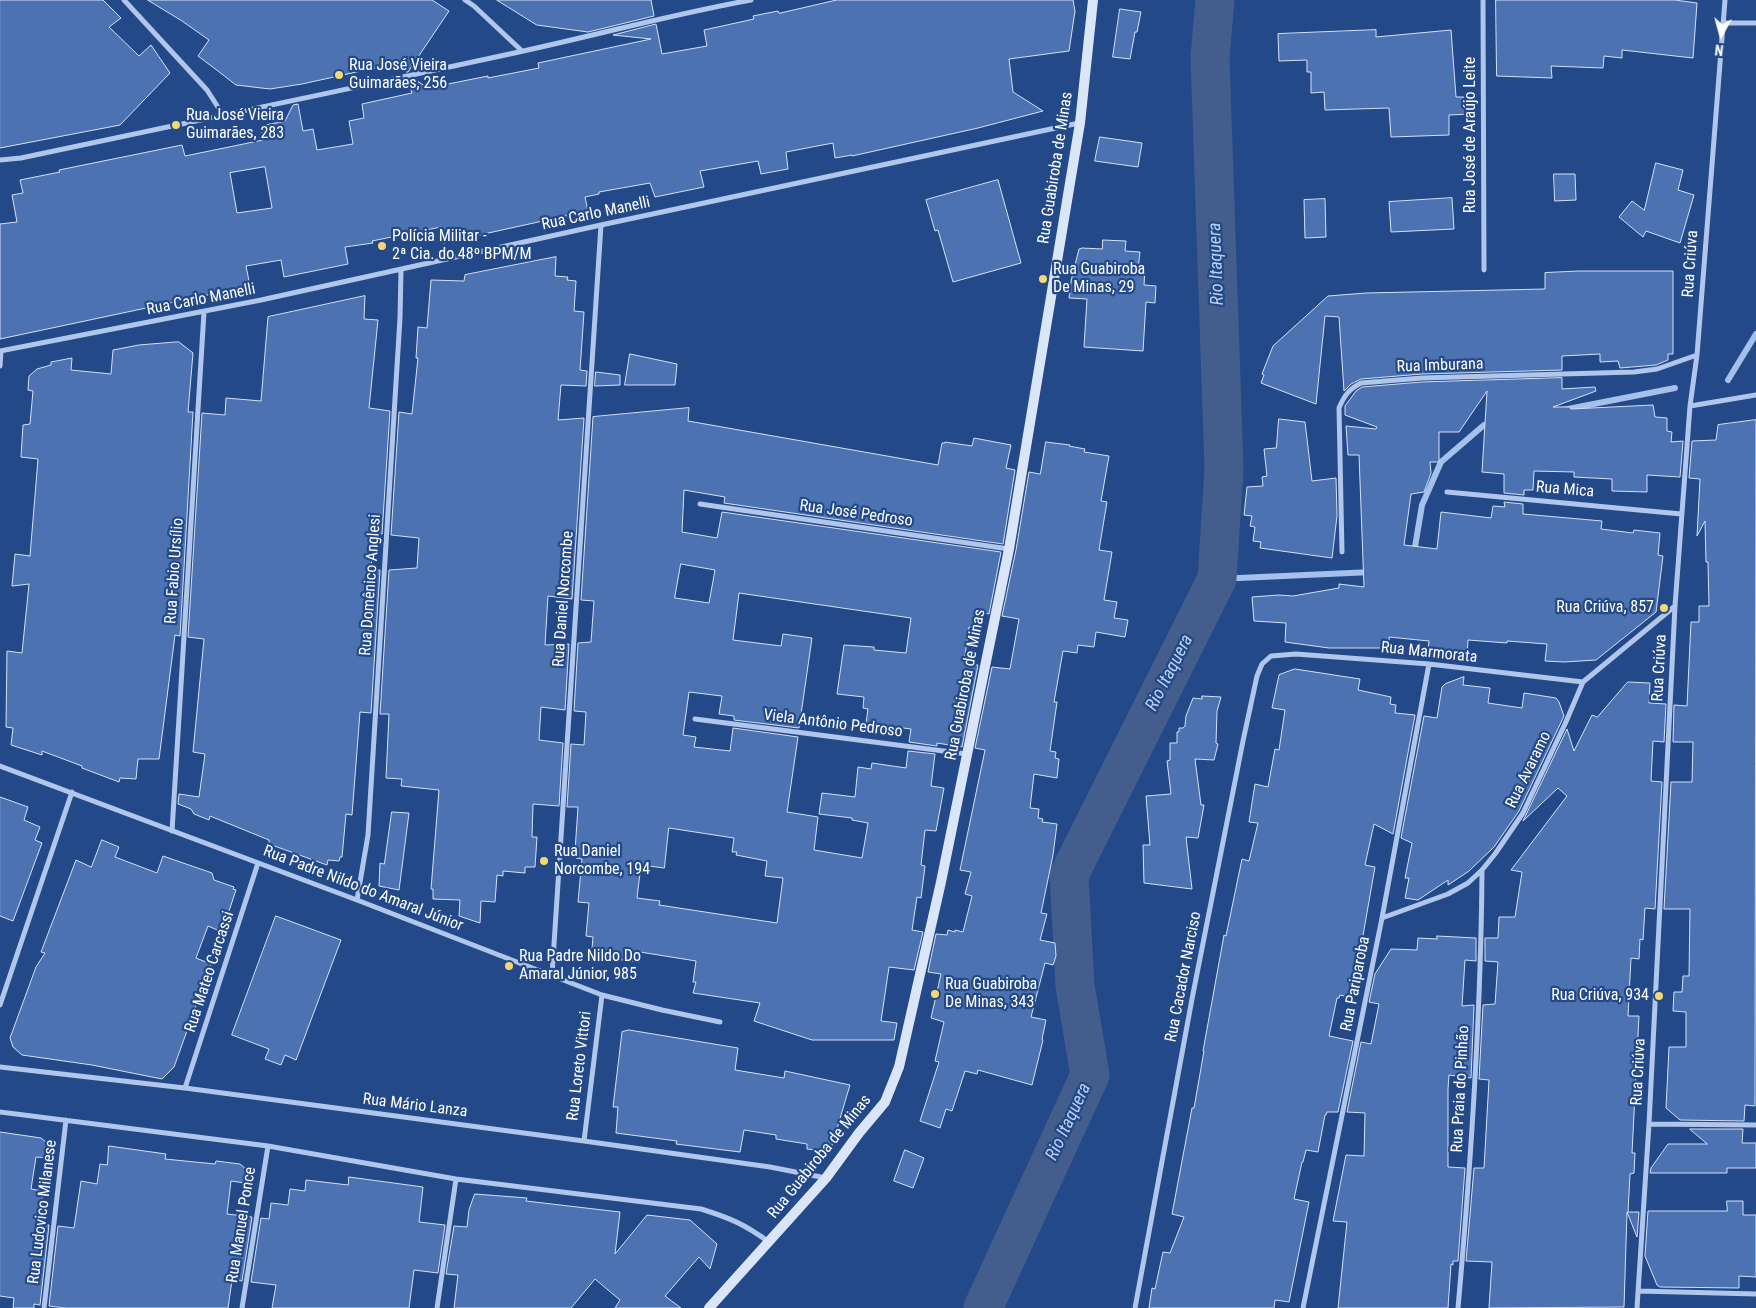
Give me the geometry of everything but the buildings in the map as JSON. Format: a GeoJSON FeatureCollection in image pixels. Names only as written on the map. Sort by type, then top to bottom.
{"type":"FeatureCollection","features":[{"type":"Feature","properties":{"kind":"street"},"geometry":{"type":"LineString","coordinates":[[124,0],[207,90],[223,115]]}},
{"type":"Feature","properties":{"kind":"street"},"geometry":{"type":"LineString","coordinates":[[465,0],[474,6],[522,51]]}},
{"type":"Feature","properties":{"kind":"street"},"geometry":{"type":"LineString","coordinates":[[0,160],[21,158],[223,115],[751,0]]}},
{"type":"Feature","properties":{"kind":"street","name":"Rua Guabiroba de Minas"},"geometry":{"type":"LineString","coordinates":[[708,1308],[826,1178],[859,1133],[885,1102],[899,1067],[941,882],[1009,549],[1080,123],[1093,0]]}},
{"type":"Feature","properties":{"kind":"street","name":"Rua José de Araújo Leite"},"geometry":{"type":"LineString","coordinates":[[1483,0],[1484,270]]}},
{"type":"Feature","properties":{"kind":"street","name":"Rua Criúva"},"geometry":{"type":"LineString","coordinates":[[1637,1308],[1649,1124],[1681,514],[1690,406],[1697,355],[1725,0]]}},
{"type":"Feature","properties":{"kind":"street"},"geometry":{"type":"LineString","coordinates":[[1723,23],[1756,23]]}},
{"type":"Feature","properties":{"kind":"street","name":"Rua Carlo Manelli"},"geometry":{"type":"LineString","coordinates":[[0,351],[204,312],[1080,123]]}},
{"type":"Feature","properties":{"kind":"street","name":"Rua Daniel Norcombe"},"geometry":{"type":"LineString","coordinates":[[552,975],[602,225]]}},
{"type":"Feature","properties":{"kind":"street","name":"Rua Domênico Anglesi"},"geometry":{"type":"LineString","coordinates":[[357,900],[368,835],[400,318],[401,270]]}},
{"type":"Feature","properties":{"kind":"street","name":"Rua Fabio Ursílio"},"geometry":{"type":"LineString","coordinates":[[172,831],[204,312]]}},
{"type":"Feature","properties":{"kind":"street"},"geometry":{"type":"LineString","coordinates":[[0,351],[0,366]]}},
{"type":"Feature","properties":{"kind":"street","name":"Rua Imburana"},"geometry":{"type":"LineString","coordinates":[[1342,552],[1339,408],[1344,397],[1352,387],[1361,383],[1422,378],[1634,372],[1656,369],[1697,355]]}},
{"type":"Feature","properties":{"kind":"street"},"geometry":{"type":"LineString","coordinates":[[1690,406],[1756,394]]}},
{"type":"Feature","properties":{"kind":"street","name":"Rua Mica"},"geometry":{"type":"LineString","coordinates":[[1447,492],[1681,514]]}},
{"type":"Feature","properties":{"kind":"street","name":"Rua José Pedroso"},"geometry":{"type":"LineString","coordinates":[[700,504],[1009,549]]}},
{"type":"Feature","properties":{"kind":"street","name":"Rua Avaramo"},"geometry":{"type":"LineString","coordinates":[[1382,918],[1448,894],[1468,883],[1482,870],[1496,854],[1523,813],[1583,682],[1675,606]]}},
{"type":"Feature","properties":{"kind":"street","name":"Rua Marmorata"},"geometry":{"type":"LineString","coordinates":[[1271,656],[1296,654],[1429,664],[1583,682]]}},
{"type":"Feature","properties":{"kind":"street","name":"Rua Cacador Narciso"},"geometry":{"type":"LineString","coordinates":[[1135,1308],[1190,1008],[1243,741],[1257,676],[1262,664],[1271,656]]}},
{"type":"Feature","properties":{"kind":"street","name":"Rua Pariparoba"},"geometry":{"type":"LineString","coordinates":[[1303,1308],[1382,918],[1429,664]]}},
{"type":"Feature","properties":{"kind":"street","name":"Viela Antônio Pedroso"},"geometry":{"type":"LineString","coordinates":[[695,719],[967,754]]}},
{"type":"Feature","properties":{"kind":"street","name":"Rua Padre Nildo do Amaral Júnior"},"geometry":{"type":"LineString","coordinates":[[0,766],[357,900],[602,995],[720,1022]]}},
{"type":"Feature","properties":{"kind":"street"},"geometry":{"type":"LineString","coordinates":[[0,1005],[72,792]]}},
{"type":"Feature","properties":{"kind":"street","name":"Rua Mateo Carcassi"},"geometry":{"type":"LineString","coordinates":[[185,1088],[258,863]]}},
{"type":"Feature","properties":{"kind":"street","name":"Rua Praia do Pinhão"},"geometry":{"type":"LineString","coordinates":[[1458,1308],[1474,1076],[1482,929],[1482,870]]}},
{"type":"Feature","properties":{"kind":"street","name":"Rua Loreto Vittori"},"geometry":{"type":"LineString","coordinates":[[584,1141],[602,995]]}},
{"type":"Feature","properties":{"kind":"street","name":"Rua Mário Lanza"},"geometry":{"type":"LineString","coordinates":[[0,1067],[185,1088],[584,1141],[770,1167],[826,1178]]}},
{"type":"Feature","properties":{"kind":"street"},"geometry":{"type":"LineString","coordinates":[[0,1112],[268,1146],[456,1179],[701,1209],[730,1218],[747,1226],[769,1242]]}},
{"type":"Feature","properties":{"kind":"street","name":"Rua Ludovico Milanese"},"geometry":{"type":"LineString","coordinates":[[44,1308],[66,1120]]}},
{"type":"Feature","properties":{"kind":"street"},"geometry":{"type":"LineString","coordinates":[[1649,1124],[1756,1125]]}},
{"type":"Feature","properties":{"kind":"street","name":"Rua Manuel Ponce"},"geometry":{"type":"LineString","coordinates":[[242,1308],[268,1146]]}},
{"type":"Feature","properties":{"kind":"street"},"geometry":{"type":"LineString","coordinates":[[437,1308],[456,1179]]}},
{"type":"Feature","properties":{"kind":"street"},"geometry":{"type":"LineString","coordinates":[[1638,1291],[1756,1294]]}},
{"type":"Feature","properties":{"kind":"waterway","name":"Rio Itaquera"},"geometry":{"type":"LineString","coordinates":[[983,1308],[1090,1075],[1075,986],[1069,875],[1217,579],[1224,469],[1210,57],[1215,0]]}},
{"type":"Feature","properties":{"kind":"waterway"},"geometry":{"type":"LineString","coordinates":[[1728,380],[1756,334]]}},
{"type":"Feature","properties":{"kind":"waterway"},"geometry":{"type":"LineString","coordinates":[[1563,410],[1675,388]]}},
{"type":"Feature","properties":{"kind":"waterway"},"geometry":{"type":"LineString","coordinates":[[1414,553],[1422,505],[1441,462],[1484,425],[1492,424]]}},
{"type":"Feature","properties":{"kind":"waterway"},"geometry":{"type":"LineString","coordinates":[[1217,579],[1372,572]]}},
{"type":"Feature","properties":{"kind":"place","name":"Rua José Vieira Guimarães, 256"},"geometry":{"type":"Point","coordinates":[339,75]}},
{"type":"Feature","properties":{"kind":"place","name":"Rua José Vieira Guimarães, 283"},"geometry":{"type":"Point","coordinates":[176,125]}},
{"type":"Feature","properties":{"kind":"place","name":"Polícia Militar - 2ª Cia. do 48º BPM/M"},"geometry":{"type":"Point","coordinates":[382,246]}},
{"type":"Feature","properties":{"kind":"place","name":"Rua Guabiroba De Minas, 29"},"geometry":{"type":"Point","coordinates":[1043,279]}},
{"type":"Feature","properties":{"kind":"place","name":"Rua Criúva, 857"},"geometry":{"type":"Point","coordinates":[1664,608]}},
{"type":"Feature","properties":{"kind":"place","name":"Rua Daniel Norcombe, 194"},"geometry":{"type":"Point","coordinates":[544,861]}},
{"type":"Feature","properties":{"kind":"place","name":"Rua Padre Nildo Do Amaral Júnior, 985"},"geometry":{"type":"Point","coordinates":[509,966]}},
{"type":"Feature","properties":{"kind":"place","name":"Rua Guabiroba De Minas, 343"},"geometry":{"type":"Point","coordinates":[935,994]}},
{"type":"Feature","properties":{"kind":"place","name":"Rua Criúva, 934"},"geometry":{"type":"Point","coordinates":[1659,996]}}]}
